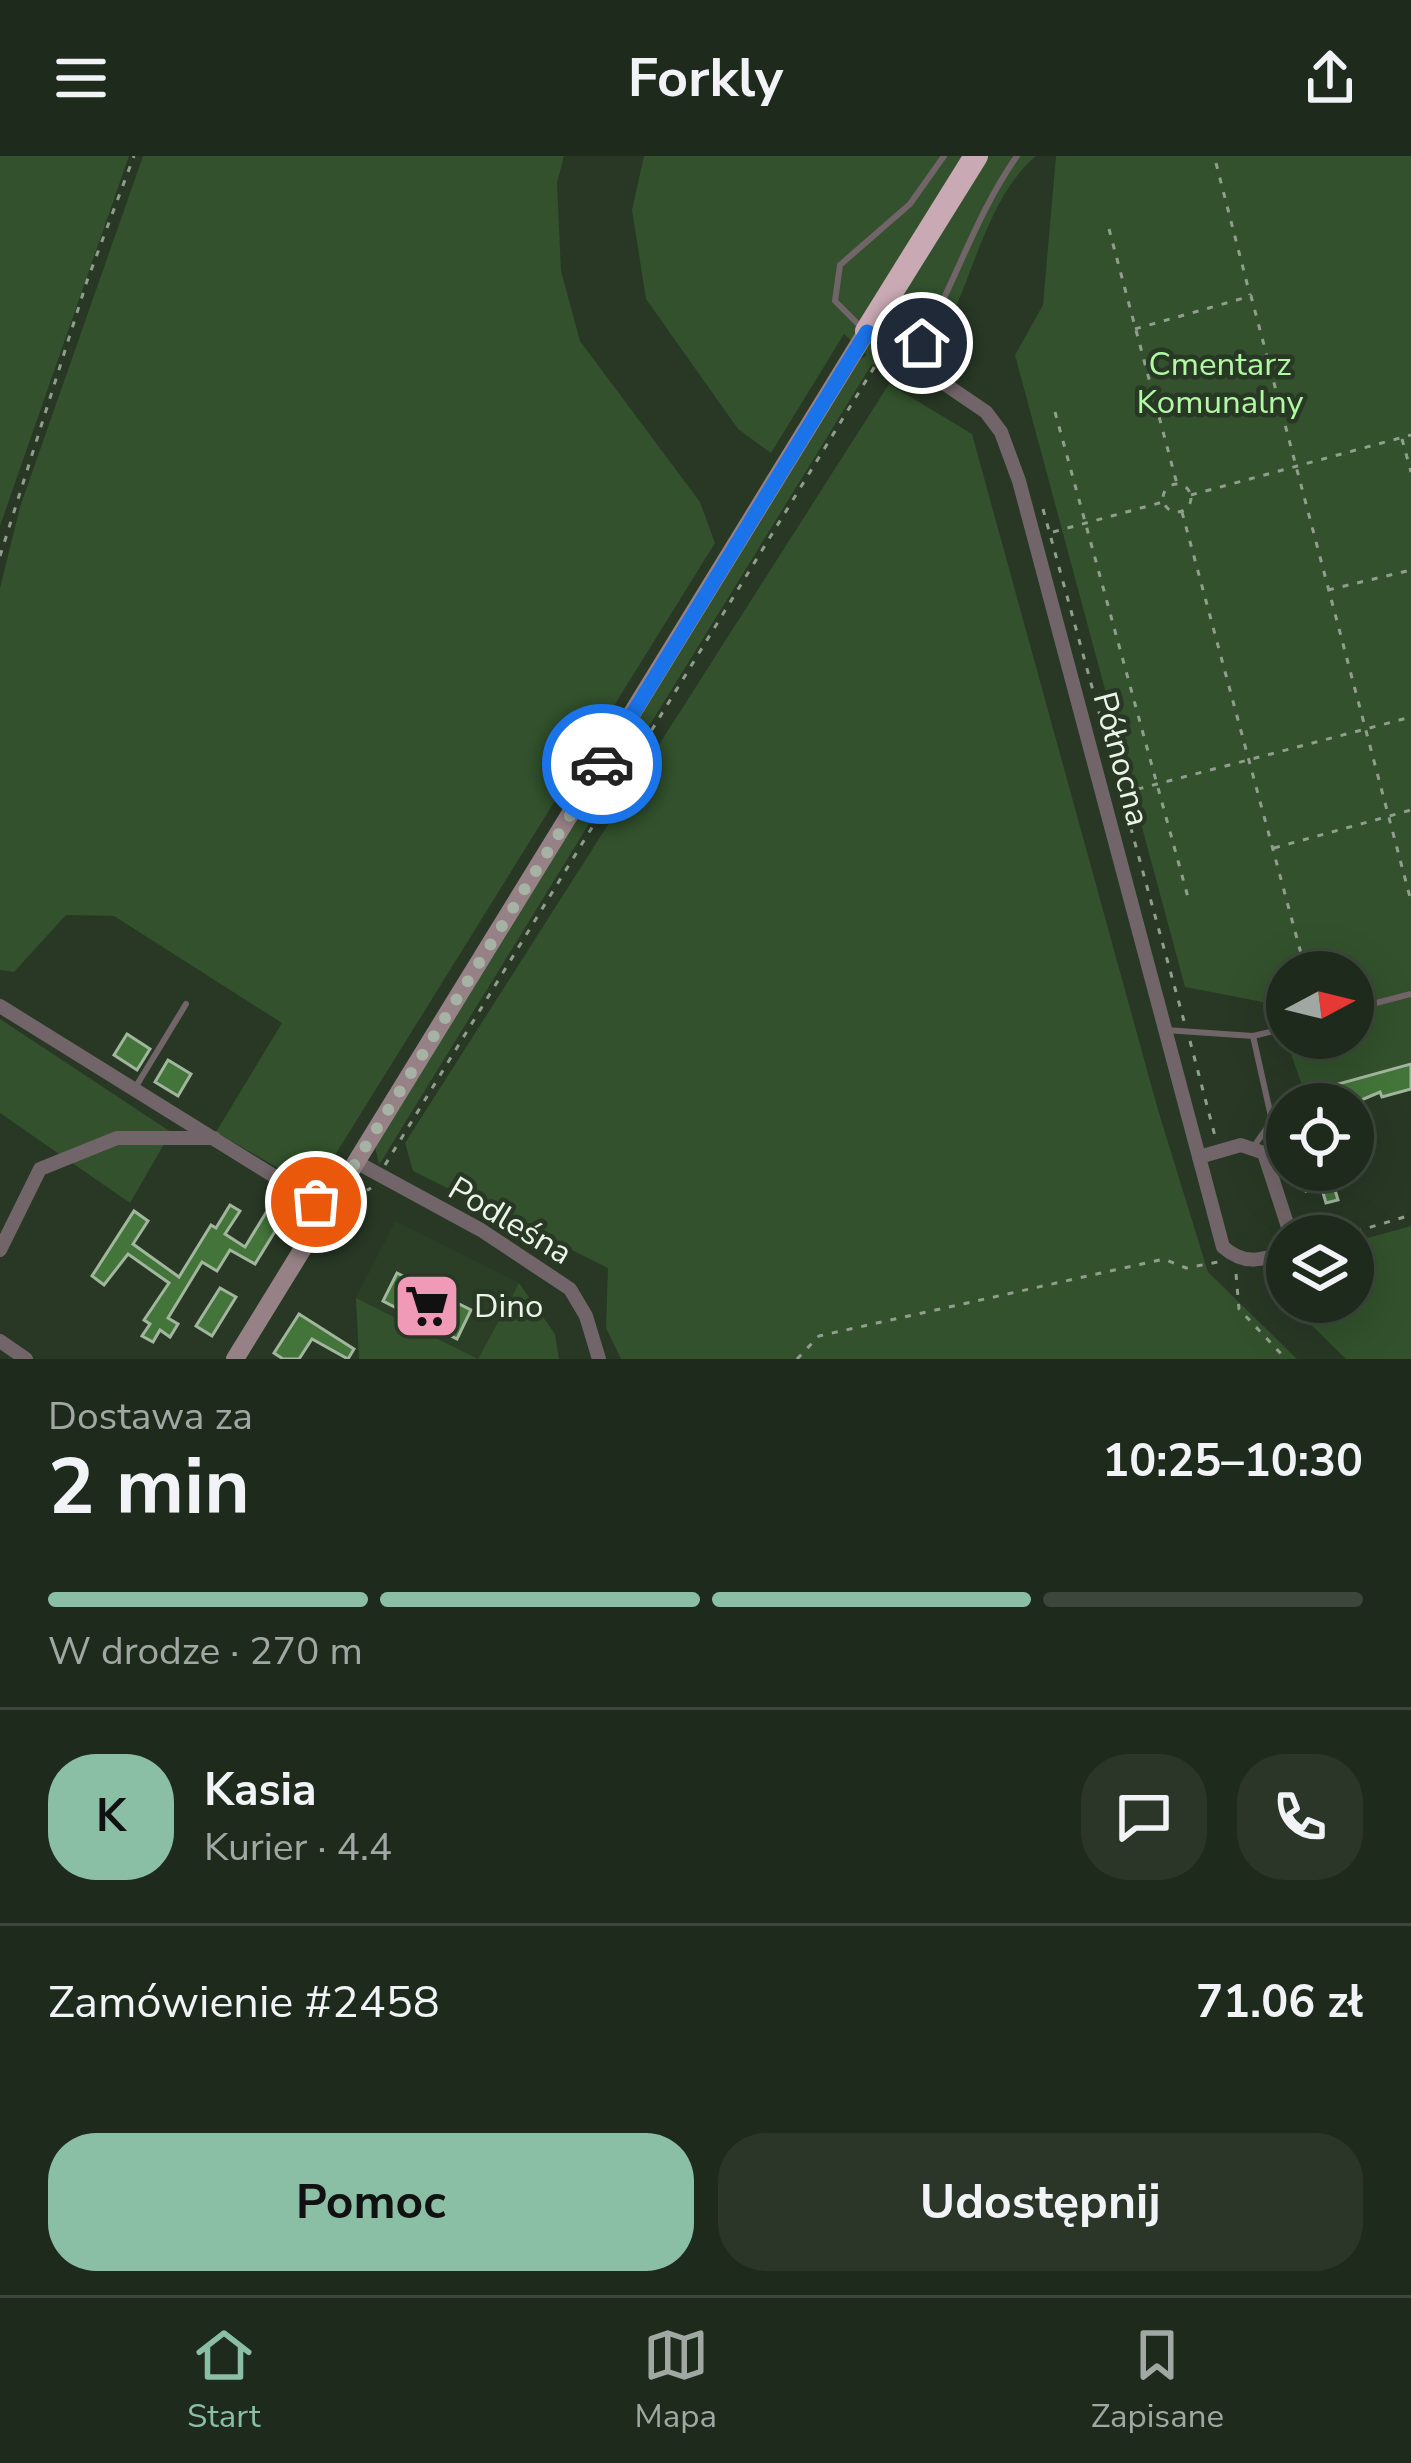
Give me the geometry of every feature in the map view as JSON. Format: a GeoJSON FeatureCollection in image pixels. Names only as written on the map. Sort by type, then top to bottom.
{"type":"FeatureCollection","features":[{"type":"Feature","properties":{"kind":"highway"},"geometry":{"type":"LineString","coordinates":[[867,332],[976,156]]}},
{"type":"Feature","properties":{"kind":"street","name":"Północna"},"geometry":{"type":"LineString","coordinates":[[867,332],[986,412],[1001,432],[1019,481],[1223,1247],[1237,1259]]}},
{"type":"Feature","properties":{"kind":"street"},"geometry":{"type":"LineString","coordinates":[[235,1359],[867,332]]}},
{"type":"Feature","properties":{"kind":"street"},"geometry":{"type":"LineString","coordinates":[[0,1006],[327,1209]]}},
{"type":"Feature","properties":{"kind":"street"},"geometry":{"type":"LineString","coordinates":[[0,1250],[40,1169],[117,1138],[214,1138]]}},
{"type":"Feature","properties":{"kind":"street"},"geometry":{"type":"LineString","coordinates":[[1199,1157],[1254,1146],[1272,1166],[1285,1215]]}},
{"type":"Feature","properties":{"kind":"street","name":"Podleśna"},"geometry":{"type":"LineString","coordinates":[[356,1162],[481,1230],[570,1289],[586,1316],[598,1359]]}},
{"type":"Feature","properties":{"kind":"street"},"geometry":{"type":"LineString","coordinates":[[1237,1259],[1266,1258]]}},
{"type":"Feature","properties":{"kind":"street"},"geometry":{"type":"LineString","coordinates":[[0,1341],[26,1359]]}},
{"type":"Feature","properties":{"kind":"lane"},"geometry":{"type":"LineString","coordinates":[[867,332],[835,301],[840,265],[910,204],[944,156]]}},
{"type":"Feature","properties":{"kind":"lane"},"geometry":{"type":"LineString","coordinates":[[911,359],[949,297],[976,220],[1017,156]]}},
{"type":"Feature","properties":{"kind":"lane"},"geometry":{"type":"LineString","coordinates":[[1374,1004],[1411,994]]}},
{"type":"Feature","properties":{"kind":"lane"},"geometry":{"type":"LineString","coordinates":[[134,1088],[186,1004]]}},
{"type":"Feature","properties":{"kind":"lane"},"geometry":{"type":"LineString","coordinates":[[1165,1030],[1266,1033]]}},
{"type":"Feature","properties":{"kind":"lane"},"geometry":{"type":"LineString","coordinates":[[1252,1036],[1272,1121],[1254,1146]]}},
{"type":"Feature","properties":{"kind":"path"},"geometry":{"type":"LineString","coordinates":[[0,556],[87,281],[134,156]]}},
{"type":"Feature","properties":{"kind":"path"},"geometry":{"type":"LineString","coordinates":[[1216,163],[1411,900]]}},
{"type":"Feature","properties":{"kind":"path"},"geometry":{"type":"LineString","coordinates":[[1109,229],[1177,484],[1191,495]]}},
{"type":"Feature","properties":{"kind":"path"},"geometry":{"type":"LineString","coordinates":[[1135,329],[1251,296]]}},
{"type":"Feature","properties":{"kind":"path"},"geometry":{"type":"LineString","coordinates":[[348,1200],[370,1190],[487,1007],[875,366],[886,359],[895,362]]}},
{"type":"Feature","properties":{"kind":"path"},"geometry":{"type":"LineString","coordinates":[[1055,412],[1189,902]]}},
{"type":"Feature","properties":{"kind":"path"},"geometry":{"type":"LineString","coordinates":[[1191,495],[1411,435]]}},
{"type":"Feature","properties":{"kind":"path"},"geometry":{"type":"LineString","coordinates":[[1402,438],[1411,472]]}},
{"type":"Feature","properties":{"kind":"path"},"geometry":{"type":"LineString","coordinates":[[1163,502],[1166,490],[1177,484]]}},
{"type":"Feature","properties":{"kind":"path"},"geometry":{"type":"LineString","coordinates":[[1163,502],[1171,511],[1182,512],[1191,504],[1191,495]]}},
{"type":"Feature","properties":{"kind":"path"},"geometry":{"type":"LineString","coordinates":[[1064,530],[1163,502]]}},
{"type":"Feature","properties":{"kind":"path"},"geometry":{"type":"LineString","coordinates":[[1182,512],[1301,951]]}},
{"type":"Feature","properties":{"kind":"path"},"geometry":{"type":"LineString","coordinates":[[1327,590],[1411,570]]}},
{"type":"Feature","properties":{"kind":"path"},"geometry":{"type":"LineString","coordinates":[[1104,799],[1411,717]]}},
{"type":"Feature","properties":{"kind":"path"},"geometry":{"type":"LineString","coordinates":[[1274,848],[1411,810]]}},
{"type":"Feature","properties":{"kind":"path"},"geometry":{"type":"LineString","coordinates":[[1374,1226],[1411,1215]]}},
{"type":"Feature","properties":{"kind":"path"},"geometry":{"type":"LineString","coordinates":[[797,1359],[819,1336],[1164,1258],[1186,1268],[1237,1259],[1239,1309],[1286,1359]]}},
{"type":"Feature","properties":{"kind":"shaded area"},"geometry":{"type":"Polygon","coordinates":[[[395,1221],[519,1283],[478,1359],[356,1298],[395,1221]]]}},
{"type":"Feature","properties":{"kind":"green space"},"geometry":{"type":"Polygon","coordinates":[[[0,156],[129,156],[0,526],[0,156]]]}},
{"type":"Feature","properties":{"kind":"green space"},"geometry":{"type":"Polygon","coordinates":[[[143,156],[564,156],[557,183],[561,271],[580,341],[700,502],[715,543],[314,1189],[216,1132],[282,1023],[114,916],[66,915],[14,972],[0,970],[0,588],[20,507],[143,156]]]}},
{"type":"Feature","properties":{"kind":"green space"},"geometry":{"type":"Polygon","coordinates":[[[644,156],[1036,156],[1017,175],[990,222],[933,350],[939,365],[921,392],[872,364],[379,1165],[375,1146],[859,360],[867,355],[844,334],[771,453],[738,429],[646,299],[632,210],[644,156]]]}},
{"type":"Feature","properties":{"kind":"green space","name":"Cmentarz Komunalny"},"geometry":{"type":"Polygon","coordinates":[[[1056,156],[1411,156],[1411,1064],[1344,1083],[1301,1083],[1293,1059],[1374,1059],[1374,951],[1266,951],[1266,1003],[1185,987],[1015,355],[1043,305],[1056,156]]]}},
{"type":"Feature","properties":{"kind":"green space"},"geometry":{"type":"Polygon","coordinates":[[[889,384],[972,434],[1158,1110],[1208,1272],[1297,1359],[621,1359],[606,1328],[608,1268],[413,1171],[405,1143],[889,384]]]}},
{"type":"Feature","properties":{"kind":"green space"},"geometry":{"type":"Polygon","coordinates":[[[0,1019],[171,1132],[130,1203],[0,1113],[0,1019]]]}},
{"type":"Feature","properties":{"kind":"green space"},"geometry":{"type":"Polygon","coordinates":[[[1411,1226],[1411,1359],[1346,1359],[1309,1323],[1374,1323],[1374,1236],[1411,1226]]]}},
{"type":"Feature","properties":{"kind":"green space"},"geometry":{"type":"Polygon","coordinates":[[[519,1283],[555,1334],[559,1359],[478,1359],[519,1283]]]}},
{"type":"Feature","properties":{"kind":"green space"},"geometry":{"type":"Polygon","coordinates":[[[356,1298],[478,1359],[359,1359],[356,1298]]]}},
{"type":"Feature","properties":{"kind":"building"},"geometry":{"type":"Polygon","coordinates":[[[127,1034],[150,1049],[137,1070],[114,1055],[127,1034]]]}},
{"type":"Feature","properties":{"kind":"building"},"geometry":{"type":"Polygon","coordinates":[[[168,1060],[191,1074],[178,1096],[155,1082],[168,1060]]]}},
{"type":"Feature","properties":{"kind":"building"},"geometry":{"type":"Polygon","coordinates":[[[1411,1064],[1411,1089],[1382,1097],[1380,1092],[1374,1095],[1374,1083],[1342,1083],[1411,1064]]]}},
{"type":"Feature","properties":{"kind":"building"},"geometry":{"type":"Polygon","coordinates":[[[1322,1191],[1335,1191],[1338,1200],[1326,1203],[1322,1191]]]}},
{"type":"Feature","properties":{"kind":"building"},"geometry":{"type":"Polygon","coordinates":[[[230,1205],[240,1211],[225,1234],[245,1247],[267,1211],[282,1220],[255,1264],[230,1250],[217,1271],[202,1262],[168,1318],[178,1324],[170,1337],[160,1330],[153,1342],[142,1336],[150,1324],[144,1320],[169,1283],[128,1254],[104,1285],[92,1276],[134,1211],[148,1221],[133,1244],[179,1277],[211,1225],[216,1228],[230,1205]]]}},
{"type":"Feature","properties":{"kind":"building","name":"Dino"},"geometry":{"type":"Polygon","coordinates":[[[397,1273],[471,1310],[457,1339],[383,1301],[397,1273]]]}},
{"type":"Feature","properties":{"kind":"building"},"geometry":{"type":"Polygon","coordinates":[[[220,1288],[236,1297],[212,1336],[196,1326],[220,1288]]]}},
{"type":"Feature","properties":{"kind":"building"},"geometry":{"type":"Polygon","coordinates":[[[299,1314],[354,1349],[348,1359],[312,1339],[299,1359],[283,1359],[274,1353],[299,1314]]]}},
{"type":"Feature","properties":{"kind":"way so far"},"geometry":{"type":"LineString","coordinates":[[316,1202],[327,1209],[602,764]]}},
{"type":"Feature","properties":{"kind":"place","name":"Dino"},"geometry":{"type":"Point","coordinates":[427,1306]}},
{"type":"Feature","properties":{"kind":"route"},"geometry":{"type":"LineString","coordinates":[[602,764],[867,332],[911,359],[922,343]]}}]}
